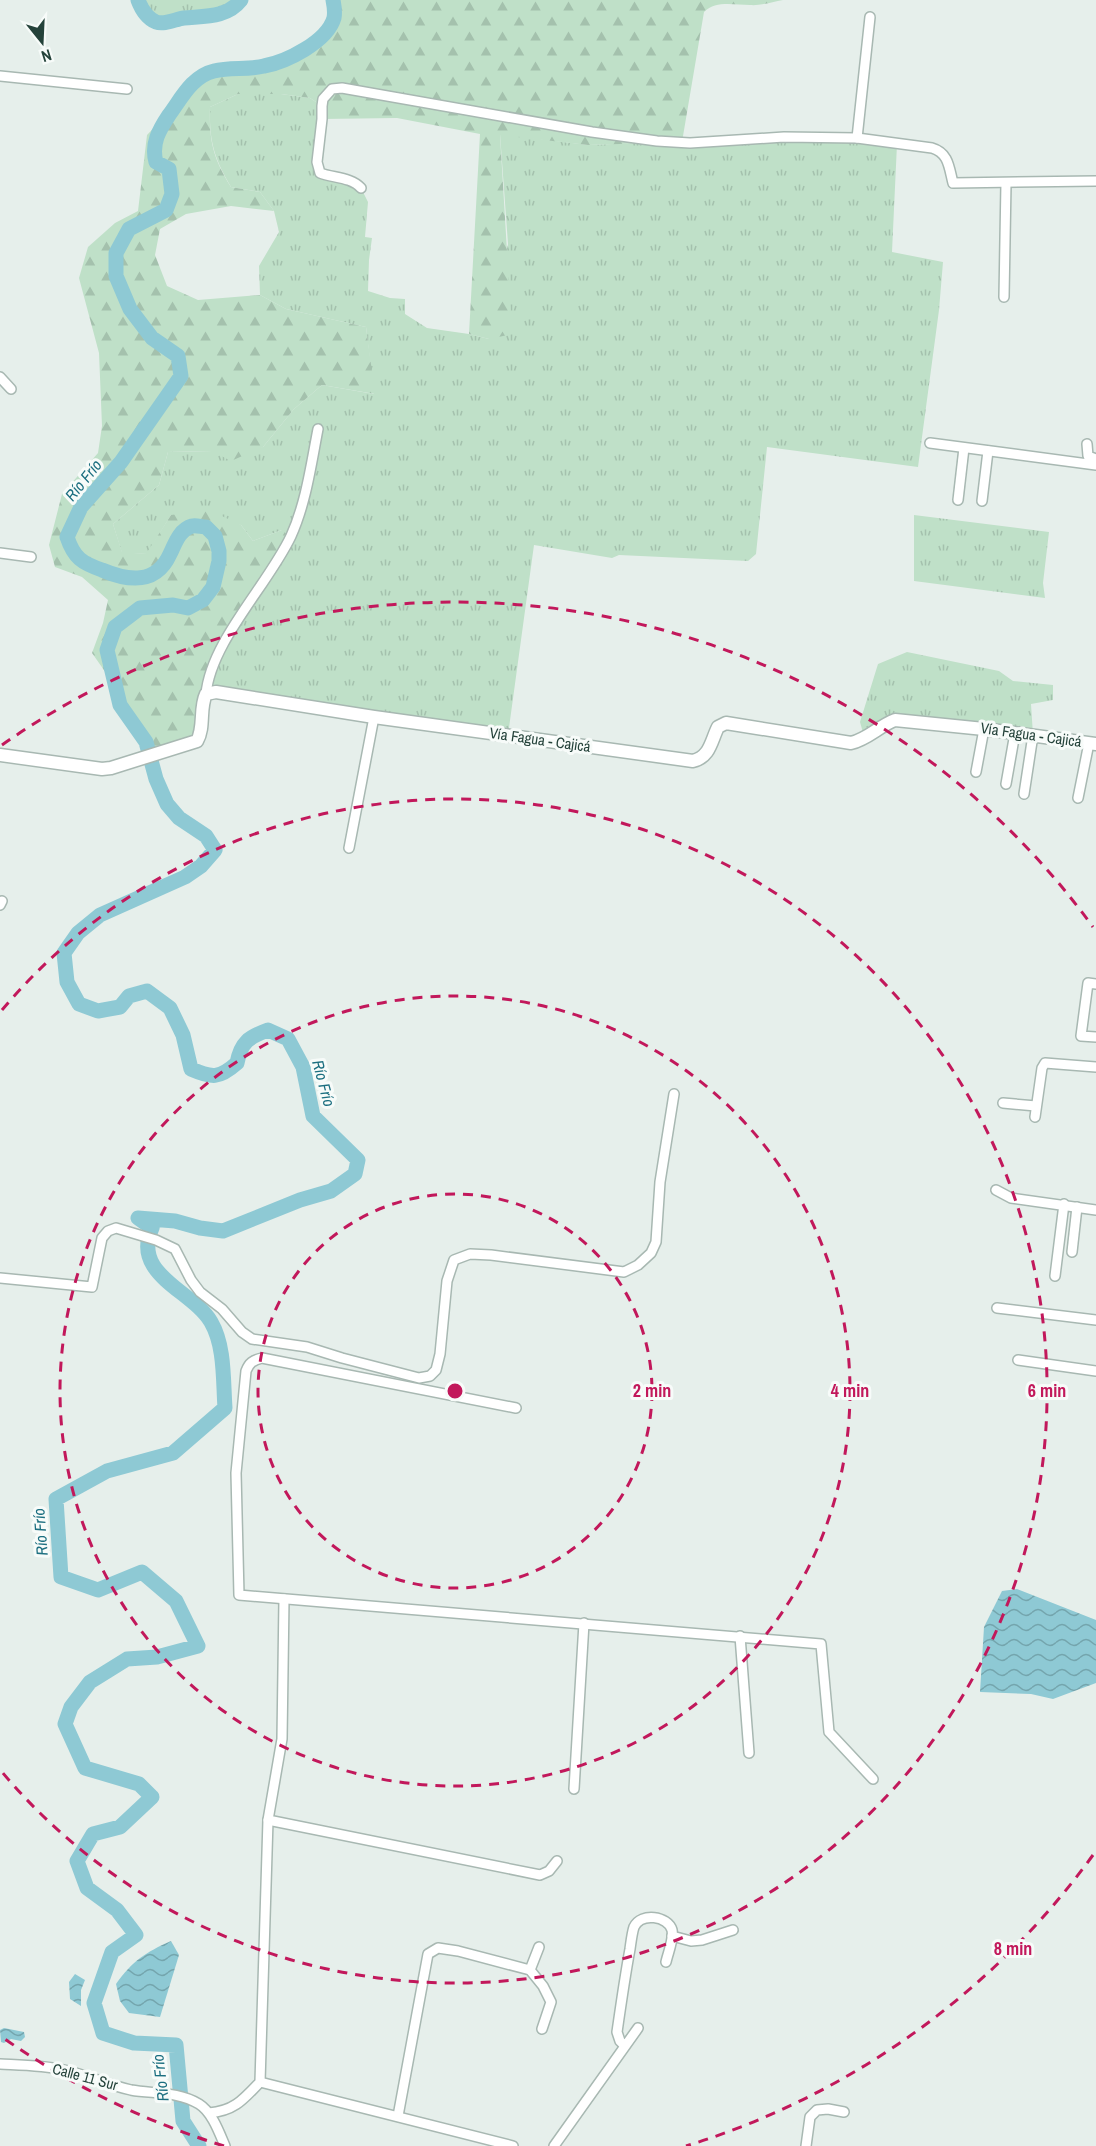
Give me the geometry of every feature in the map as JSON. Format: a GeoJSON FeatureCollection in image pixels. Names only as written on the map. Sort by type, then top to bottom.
{"type":"FeatureCollection","features":[{"type":"Feature","properties":{"kind":"street"},"geometry":{"type":"LineString","coordinates":[[857,138],[870,17]]}},
{"type":"Feature","properties":{"kind":"street"},"geometry":{"type":"LineString","coordinates":[[0,76],[127,89]]}},
{"type":"Feature","properties":{"kind":"street"},"geometry":{"type":"LineString","coordinates":[[361,188],[355,182],[331,178],[320,173],[317,162],[322,106],[323,99],[332,89],[342,88],[592,132],[657,141],[690,142],[784,137],[857,138],[939,150],[946,156],[953,183],[1096,181]]}},
{"type":"Feature","properties":{"kind":"street"},"geometry":{"type":"LineString","coordinates":[[1004,297],[1006,183]]}},
{"type":"Feature","properties":{"kind":"street"},"geometry":{"type":"LineString","coordinates":[[0,377],[11,389]]}},
{"type":"Feature","properties":{"kind":"street"},"geometry":{"type":"LineString","coordinates":[[0,755],[111,768],[197,741],[200,735],[203,701],[212,667],[290,537],[305,496],[318,429]]}},
{"type":"Feature","properties":{"kind":"street"},"geometry":{"type":"LineString","coordinates":[[930,443],[1096,465]]}},
{"type":"Feature","properties":{"kind":"street"},"geometry":{"type":"LineString","coordinates":[[1086,444],[1088,456],[1096,459]]}},
{"type":"Feature","properties":{"kind":"street"},"geometry":{"type":"LineString","coordinates":[[958,500],[964,448]]}},
{"type":"Feature","properties":{"kind":"street"},"geometry":{"type":"LineString","coordinates":[[982,501],[988,451]]}},
{"type":"Feature","properties":{"kind":"street"},"geometry":{"type":"LineString","coordinates":[[0,553],[31,557]]}},
{"type":"Feature","properties":{"kind":"street","name":"Vía Fagua - Cajicá"},"geometry":{"type":"LineString","coordinates":[[206,694],[216,692],[374,717],[693,761],[702,759],[718,727],[726,723],[851,743],[864,740],[895,720],[1093,744]]}},
{"type":"Feature","properties":{"kind":"street"},"geometry":{"type":"LineString","coordinates":[[349,848],[374,717]]}},
{"type":"Feature","properties":{"kind":"street"},"geometry":{"type":"LineString","coordinates":[[976,772],[984,729]]}},
{"type":"Feature","properties":{"kind":"street"},"geometry":{"type":"LineString","coordinates":[[1006,784],[1015,733]]}},
{"type":"Feature","properties":{"kind":"street"},"geometry":{"type":"LineString","coordinates":[[1024,794],[1033,735]]}},
{"type":"Feature","properties":{"kind":"street"},"geometry":{"type":"LineString","coordinates":[[1078,798],[1093,744]]}},
{"type":"Feature","properties":{"kind":"street"},"geometry":{"type":"LineString","coordinates":[[1096,984],[1088,983],[1081,1036],[1096,1037]]}},
{"type":"Feature","properties":{"kind":"street"},"geometry":{"type":"LineString","coordinates":[[1035,1117],[1042,1068],[1045,1063],[1096,1067]]}},
{"type":"Feature","properties":{"kind":"street"},"geometry":{"type":"LineString","coordinates":[[0,1278],[92,1287],[102,1238],[108,1231],[116,1228],[156,1240],[175,1249],[200,1292],[222,1309],[242,1332],[252,1339],[307,1347],[419,1378],[430,1376],[436,1371],[440,1354],[447,1281],[454,1260],[470,1254],[491,1255],[624,1272],[638,1265],[651,1253],[656,1242],[660,1182],[674,1094]]}},
{"type":"Feature","properties":{"kind":"street"},"geometry":{"type":"LineString","coordinates":[[1003,1103],[1036,1106]]}},
{"type":"Feature","properties":{"kind":"street"},"geometry":{"type":"LineString","coordinates":[[996,1190],[1011,1198],[1096,1210]]}},
{"type":"Feature","properties":{"kind":"street"},"geometry":{"type":"LineString","coordinates":[[1055,1276],[1064,1204]]}},
{"type":"Feature","properties":{"kind":"street"},"geometry":{"type":"LineString","coordinates":[[1072,1252],[1077,1207]]}},
{"type":"Feature","properties":{"kind":"street"},"geometry":{"type":"LineString","coordinates":[[997,1308],[1096,1320]]}},
{"type":"Feature","properties":{"kind":"street"},"geometry":{"type":"LineString","coordinates":[[516,1408],[262,1358],[255,1359],[246,1371],[236,1473],[240,1595],[821,1644],[829,1732],[873,1779]]}},
{"type":"Feature","properties":{"kind":"street"},"geometry":{"type":"LineString","coordinates":[[1018,1360],[1096,1371]]}},
{"type":"Feature","properties":{"kind":"street"},"geometry":{"type":"LineString","coordinates":[[225,2146],[209,2113],[230,2109],[244,2099],[260,2082],[268,1820],[282,1739],[284,1599]]}},
{"type":"Feature","properties":{"kind":"street"},"geometry":{"type":"LineString","coordinates":[[574,1789],[584,1623]]}},
{"type":"Feature","properties":{"kind":"street"},"geometry":{"type":"LineString","coordinates":[[740,1636],[749,1753]]}},
{"type":"Feature","properties":{"kind":"street"},"geometry":{"type":"LineString","coordinates":[[268,1820],[540,1875],[549,1871],[557,1860]]}},
{"type":"Feature","properties":{"kind":"street"},"geometry":{"type":"LineString","coordinates":[[624,2045],[617,2032],[634,1926],[644,1918],[654,1917],[671,1927],[672,1936],[666,1962]]}},
{"type":"Feature","properties":{"kind":"street"},"geometry":{"type":"LineString","coordinates":[[672,1936],[691,1941],[702,1940],[733,1930]]}},
{"type":"Feature","properties":{"kind":"street"},"geometry":{"type":"LineString","coordinates":[[530,1970],[539,1947]]}},
{"type":"Feature","properties":{"kind":"street"},"geometry":{"type":"LineString","coordinates":[[398,2116],[428,1954],[438,1948],[458,1951],[530,1970],[543,1986],[551,2002],[542,2029]]}},
{"type":"Feature","properties":{"kind":"street"},"geometry":{"type":"LineString","coordinates":[[554,2146],[638,2028]]}},
{"type":"Feature","properties":{"kind":"street","name":"Calle 11 Sur"},"geometry":{"type":"LineString","coordinates":[[0,2064],[53,2068],[134,2091],[170,2094],[191,2100],[201,2105],[209,2113]]}},
{"type":"Feature","properties":{"kind":"street"},"geometry":{"type":"LineString","coordinates":[[260,2082],[513,2146]]}},
{"type":"Feature","properties":{"kind":"street"},"geometry":{"type":"LineString","coordinates":[[806,2146],[810,2117],[817,2110],[828,2109],[844,2112]]}},
{"type":"Feature","properties":{"kind":"green space"},"geometry":{"type":"Polygon","coordinates":[[[138,0],[241,0],[222,13],[163,23],[150,18],[138,0]]]}},
{"type":"Feature","properties":{"kind":"green space"},"geometry":{"type":"Polygon","coordinates":[[[333,0],[783,0],[758,5],[720,5],[704,12],[682,142],[588,145],[500,135],[512,334],[489,339],[469,334],[480,134],[397,118],[322,119],[322,106],[310,98],[281,94],[238,94],[210,107],[213,149],[231,187],[260,192],[274,211],[231,206],[186,214],[160,229],[155,255],[167,286],[198,300],[260,295],[286,309],[366,327],[375,394],[322,385],[294,409],[263,447],[231,461],[212,451],[168,452],[159,485],[113,524],[122,552],[146,554],[171,515],[209,510],[241,525],[253,541],[282,530],[290,537],[220,652],[200,735],[148,750],[141,732],[120,705],[114,678],[106,673],[92,653],[103,623],[108,600],[82,577],[55,567],[49,545],[62,494],[98,453],[102,426],[99,353],[79,278],[88,247],[115,223],[138,211],[147,135],[194,81],[213,71],[263,67],[285,61],[305,49],[325,32],[334,18],[333,0]]]}},
{"type":"Feature","properties":{"kind":"green space"},"geometry":{"type":"Polygon","coordinates":[[[238,94],[281,94],[310,98],[322,106],[320,173],[361,188],[368,202],[365,237],[372,238],[368,291],[390,298],[405,299],[405,314],[427,328],[489,339],[508,244],[500,134],[588,145],[784,137],[897,144],[892,252],[943,262],[939,310],[918,467],[767,447],[756,554],[748,561],[619,555],[612,558],[534,545],[508,735],[216,692],[207,684],[282,530],[253,541],[241,525],[171,515],[147,554],[122,553],[113,524],[159,485],[168,452],[263,447],[294,409],[322,385],[374,394],[366,327],[286,309],[260,295],[259,266],[279,232],[274,211],[260,192],[231,187],[220,167],[210,130],[210,107],[238,94]]]}},
{"type":"Feature","properties":{"kind":"green space"},"geometry":{"type":"Polygon","coordinates":[[[914,515],[1049,532],[1043,583],[1045,598],[914,581],[914,515]]]}},
{"type":"Feature","properties":{"kind":"green space"},"geometry":{"type":"Polygon","coordinates":[[[907,652],[999,671],[1013,681],[1053,685],[1053,700],[1031,704],[1033,735],[895,720],[865,740],[860,722],[878,664],[907,652]]]}},
{"type":"Feature","properties":{"kind":"water"},"geometry":{"type":"Polygon","coordinates":[[[1017,1589],[1096,1620],[1096,1683],[1053,1699],[1031,1694],[980,1692],[984,1627],[1002,1591],[1017,1589]]]}},
{"type":"Feature","properties":{"kind":"water"},"geometry":{"type":"Polygon","coordinates":[[[171,1941],[179,1955],[160,2017],[129,2013],[120,2001],[116,1984],[140,1958],[171,1941]]]}},
{"type":"Feature","properties":{"kind":"water"},"geometry":{"type":"Polygon","coordinates":[[[75,1974],[85,1980],[81,1990],[81,2006],[70,1999],[69,1982],[75,1974]]]}},
{"type":"Feature","properties":{"kind":"water"},"geometry":{"type":"Polygon","coordinates":[[[4,2028],[24,2032],[25,2037],[21,2041],[11,2039],[4,2043],[1,2042],[0,2030],[4,2028]]]}},
{"type":"Feature","properties":{"kind":"waterway","name":"Río Frío"},"geometry":{"type":"LineString","coordinates":[[138,0],[150,18],[163,23],[222,13],[241,0]]}},
{"type":"Feature","properties":{"kind":"waterway","name":"Río Frío"},"geometry":{"type":"LineString","coordinates":[[199,2146],[183,2121],[176,2045],[134,2043],[103,2033],[94,2003],[112,1952],[136,1935],[117,1910],[87,1888],[77,1861],[93,1834],[120,1827],[152,1797],[139,1784],[85,1768],[65,1724],[71,1707],[90,1682],[127,1659],[157,1657],[198,1646],[176,1601],[142,1572],[98,1590],[61,1577],[56,1499],[107,1471],[173,1453],[225,1408],[222,1363],[216,1331],[202,1311],[156,1270],[150,1258],[148,1244],[152,1228],[138,1218],[175,1221],[223,1231],[300,1200],[331,1191],[355,1174],[358,1160],[313,1116],[303,1067],[288,1039],[268,1030],[247,1041],[237,1063],[231,1068],[220,1074],[205,1074],[191,1069],[183,1035],[170,1008],[147,991],[129,996],[120,1007],[98,1011],[79,1004],[67,982],[64,953],[78,933],[100,915],[185,877],[201,866],[215,850],[206,836],[179,818],[167,804],[156,779],[146,742],[120,705],[107,650],[115,627],[140,608],[173,605],[188,608],[203,600],[213,587],[219,561],[215,536],[206,527],[192,526],[184,531],[164,564],[149,576],[140,578],[112,574],[84,562],[76,555],[67,537],[81,507],[121,462],[181,376],[178,356],[152,338],[130,309],[116,276],[116,253],[129,229],[166,210],[172,194],[169,169],[156,162],[155,143],[159,132],[188,89],[206,74],[220,70],[273,64],[315,43],[330,27],[334,18],[333,0]]}}]}
